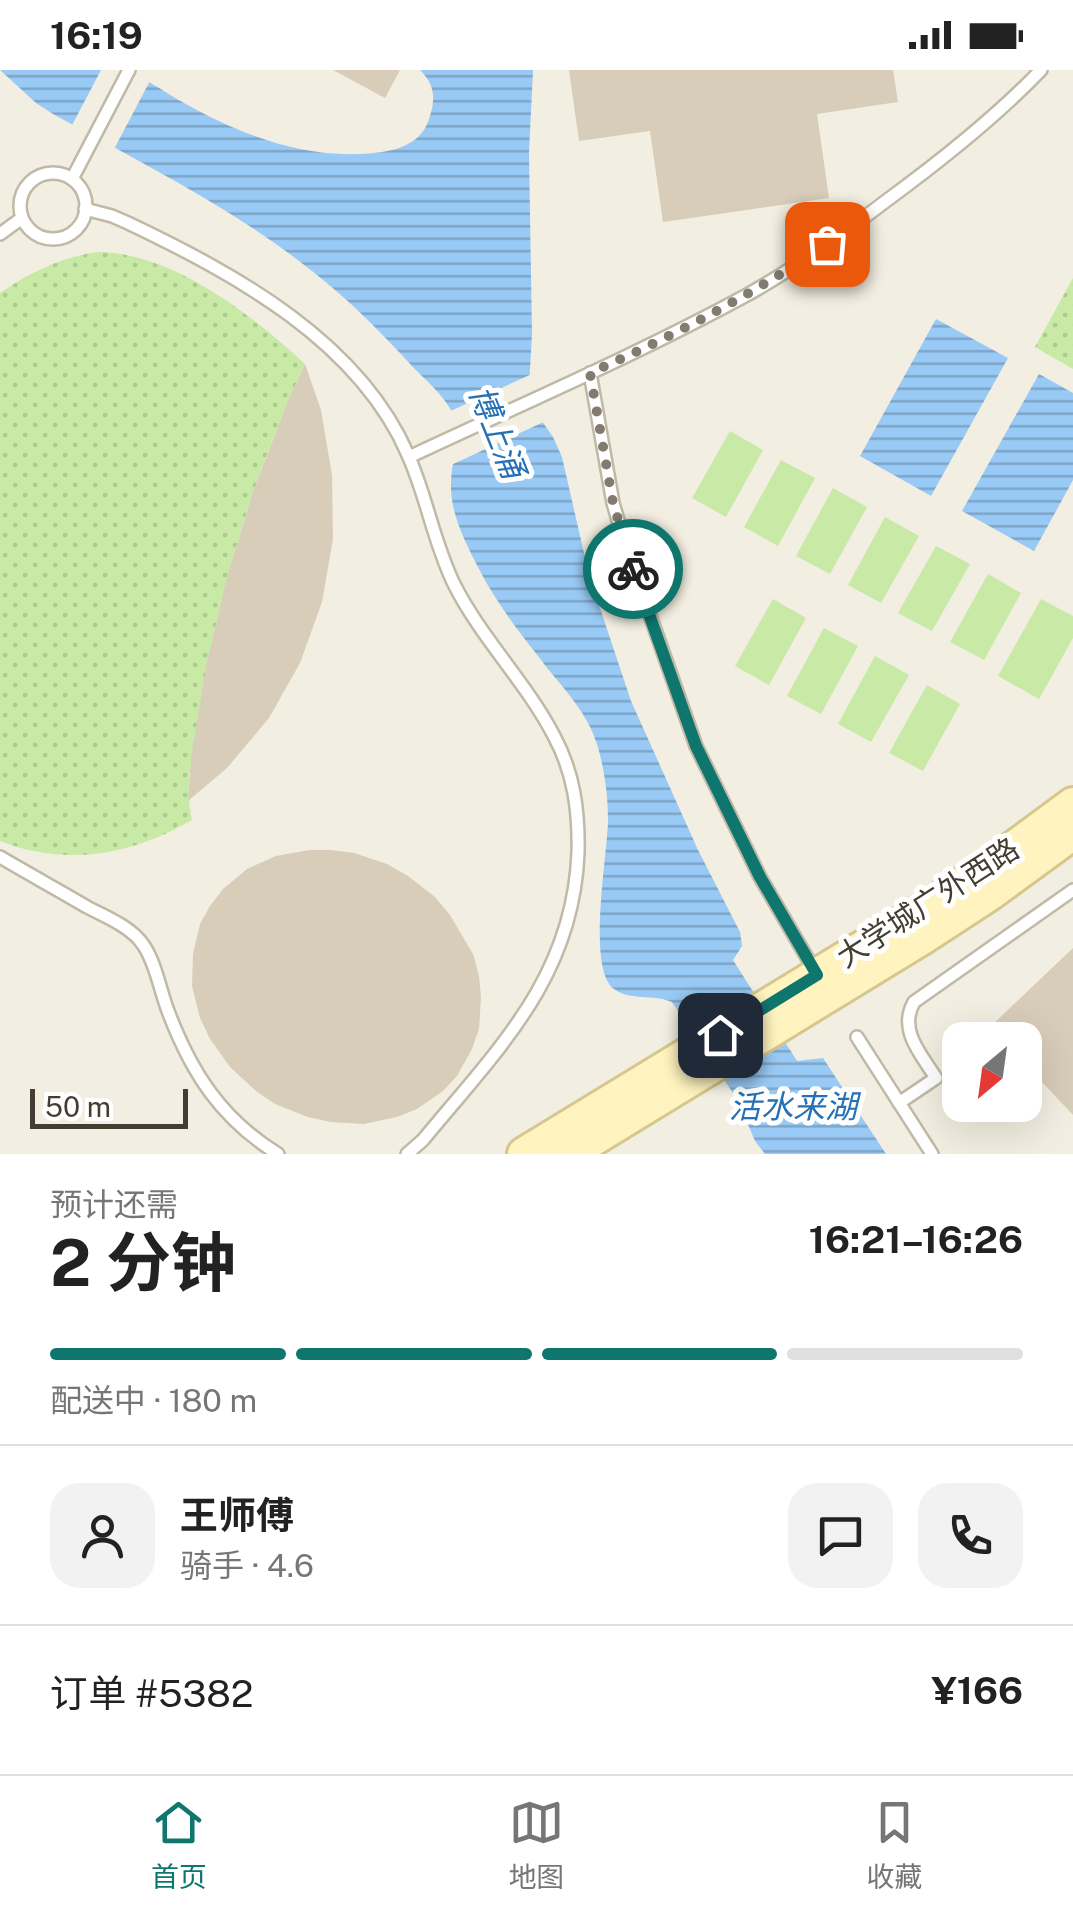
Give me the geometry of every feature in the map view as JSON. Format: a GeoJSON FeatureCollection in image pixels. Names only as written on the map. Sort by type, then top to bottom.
{"type":"FeatureCollection","features":[{"type":"Feature","properties":{"kind":"main road","name":"大学城广外西路"},"geometry":{"type":"LineString","coordinates":[[569,1154],[823,985],[1073,804]]}},
{"type":"Feature","properties":{"kind":"main road","name":"大学城广外西路"},"geometry":{"type":"LineString","coordinates":[[524,1154],[991,893],[1073,833]]}},
{"type":"Feature","properties":{"kind":"lane"},"geometry":{"type":"LineString","coordinates":[[72,179],[129,70]]}},
{"type":"Feature","properties":{"kind":"lane"},"geometry":{"type":"LineString","coordinates":[[409,457],[637,352],[794,266],[860,222],[945,156],[1041,70]]}},
{"type":"Feature","properties":{"kind":"lane"},"geometry":{"type":"LineString","coordinates":[[50,173],[72,179],[81,189],[86,209],[80,224],[62,238],[46,238],[32,231],[22,218],[21,196],[29,183],[50,173]]}},
{"type":"Feature","properties":{"kind":"lane"},"geometry":{"type":"LineString","coordinates":[[86,209],[112,216],[240,281],[293,316],[367,389],[409,457],[436,543],[460,596],[554,735],[567,763],[574,789],[578,836],[574,900],[560,948],[526,1011],[500,1047],[407,1154]]}},
{"type":"Feature","properties":{"kind":"lane"},"geometry":{"type":"LineString","coordinates":[[0,234],[22,218]]}},
{"type":"Feature","properties":{"kind":"lane"},"geometry":{"type":"LineString","coordinates":[[590,373],[613,503],[696,746],[760,877],[823,985]]}},
{"type":"Feature","properties":{"kind":"lane"},"geometry":{"type":"LineString","coordinates":[[0,858],[119,925],[140,941],[186,1054],[210,1095],[237,1124],[278,1154]]}},
{"type":"Feature","properties":{"kind":"lane"},"geometry":{"type":"LineString","coordinates":[[899,1103],[936,1078],[908,1031],[908,1015],[914,1002],[1073,890]]}},
{"type":"Feature","properties":{"kind":"lane"},"geometry":{"type":"LineString","coordinates":[[857,1036],[932,1154]]}},
{"type":"Feature","properties":{"kind":"green space"},"geometry":{"type":"Polygon","coordinates":[[[97,252],[125,255],[182,275],[236,307],[305,364],[269,448],[227,579],[192,754],[192,820],[122,849],[49,854],[0,841],[0,293],[46,267],[97,252]]]}},
{"type":"Feature","properties":{"kind":"green space"},"geometry":{"type":"Polygon","coordinates":[[[1073,278],[1073,369],[1035,347],[1073,278]]]}},
{"type":"Feature","properties":{"kind":"green space"},"geometry":{"type":"Polygon","coordinates":[[[730,431],[763,450],[726,517],[692,498],[730,431]]]}},
{"type":"Feature","properties":{"kind":"green space"},"geometry":{"type":"Polygon","coordinates":[[[781,460],[815,478],[778,546],[744,527],[781,460]]]}},
{"type":"Feature","properties":{"kind":"green space"},"geometry":{"type":"Polygon","coordinates":[[[833,488],[867,507],[830,574],[796,556],[833,488]]]}},
{"type":"Feature","properties":{"kind":"green space"},"geometry":{"type":"Polygon","coordinates":[[[885,517],[919,536],[881,603],[848,585],[885,517]]]}},
{"type":"Feature","properties":{"kind":"green space"},"geometry":{"type":"Polygon","coordinates":[[[936,546],[970,564],[932,631],[898,613],[936,546]]]}},
{"type":"Feature","properties":{"kind":"green space"},"geometry":{"type":"Polygon","coordinates":[[[988,574],[1021,593],[984,660],[950,642],[988,574]]]}},
{"type":"Feature","properties":{"kind":"green space"},"geometry":{"type":"Polygon","coordinates":[[[773,599],[806,618],[769,685],[735,666],[773,599]]]}},
{"type":"Feature","properties":{"kind":"green space"},"geometry":{"type":"Polygon","coordinates":[[[1041,599],[1073,616],[1073,638],[1039,699],[998,676],[1041,599]]]}},
{"type":"Feature","properties":{"kind":"green space"},"geometry":{"type":"Polygon","coordinates":[[[824,628],[858,646],[821,714],[787,696],[824,628]]]}},
{"type":"Feature","properties":{"kind":"green space"},"geometry":{"type":"Polygon","coordinates":[[[875,656],[909,675],[871,742],[838,724],[875,656]]]}},
{"type":"Feature","properties":{"kind":"green space"},"geometry":{"type":"Polygon","coordinates":[[[927,685],[960,704],[923,771],[889,753],[927,685]]]}},
{"type":"Feature","properties":{"kind":"water"},"geometry":{"type":"Polygon","coordinates":[[[0,70],[123,70],[255,136],[304,150],[356,154],[397,149],[422,133],[433,99],[429,81],[420,70],[533,70],[529,387],[537,414],[562,457],[589,575],[631,701],[740,932],[742,946],[733,960],[797,1061],[823,1058],[886,1154],[765,1154],[755,1141],[737,1099],[672,1002],[620,993],[606,977],[601,958],[600,909],[608,810],[597,744],[576,704],[494,596],[464,539],[451,495],[456,426],[441,395],[351,304],[282,248],[186,187],[53,114],[0,70]]]}},
{"type":"Feature","properties":{"kind":"water"},"geometry":{"type":"Polygon","coordinates":[[[936,319],[1008,358],[931,496],[860,456],[936,319]]]}},
{"type":"Feature","properties":{"kind":"water"},"geometry":{"type":"Polygon","coordinates":[[[1039,374],[1073,393],[1073,480],[1034,551],[962,511],[1039,374]]]}},
{"type":"Feature","properties":{"kind":"pier"},"geometry":{"type":"Polygon","coordinates":[[[101,70],[135,70],[151,79],[112,153],[70,129],[101,70]]]}},
{"type":"Feature","properties":{"kind":"pier"},"geometry":{"type":"Polygon","coordinates":[[[534,373],[535,397],[548,420],[449,466],[453,432],[446,413],[534,373]]]}},
{"type":"Feature","properties":{"kind":"building"},"geometry":{"type":"Polygon","coordinates":[[[333,70],[400,70],[385,98],[333,70]]]}},
{"type":"Feature","properties":{"kind":"building"},"geometry":{"type":"Polygon","coordinates":[[[569,70],[893,70],[898,102],[817,114],[829,198],[663,222],[650,131],[579,141],[569,70]]]}},
{"type":"Feature","properties":{"kind":"building"},"geometry":{"type":"Polygon","coordinates":[[[305,364],[321,410],[332,475],[333,539],[322,602],[300,663],[269,718],[227,768],[188,801],[206,667],[227,577],[254,489],[305,364]]]}},
{"type":"Feature","properties":{"kind":"building"},"geometry":{"type":"Polygon","coordinates":[[[309,850],[354,853],[408,876],[450,915],[473,954],[481,997],[479,1029],[472,1049],[443,1091],[397,1117],[364,1124],[330,1122],[275,1104],[230,1067],[200,1018],[192,986],[193,954],[200,924],[210,906],[247,869],[276,856],[309,850]]]}},
{"type":"Feature","properties":{"kind":"building"},"geometry":{"type":"Polygon","coordinates":[[[1073,948],[1073,1115],[1042,1082],[1042,1022],[995,1022],[1073,948]]]}},
{"type":"Feature","properties":{"kind":"way so far"},"geometry":{"type":"LineString","coordinates":[[633,569],[613,503],[590,373],[749,294],[827,244]]}},
{"type":"Feature","properties":{"kind":"route"},"geometry":{"type":"LineString","coordinates":[[633,569],[696,746],[743,845],[817,975],[720,1035]]}},
{"type":"Feature","properties":{"kind":"water label","name":"博上涌"},"geometry":{"type":"Point","coordinates":[497,432]}},
{"type":"Feature","properties":{"kind":"water label","name":"活水来湖"},"geometry":{"type":"Point","coordinates":[793,1107]}}]}
